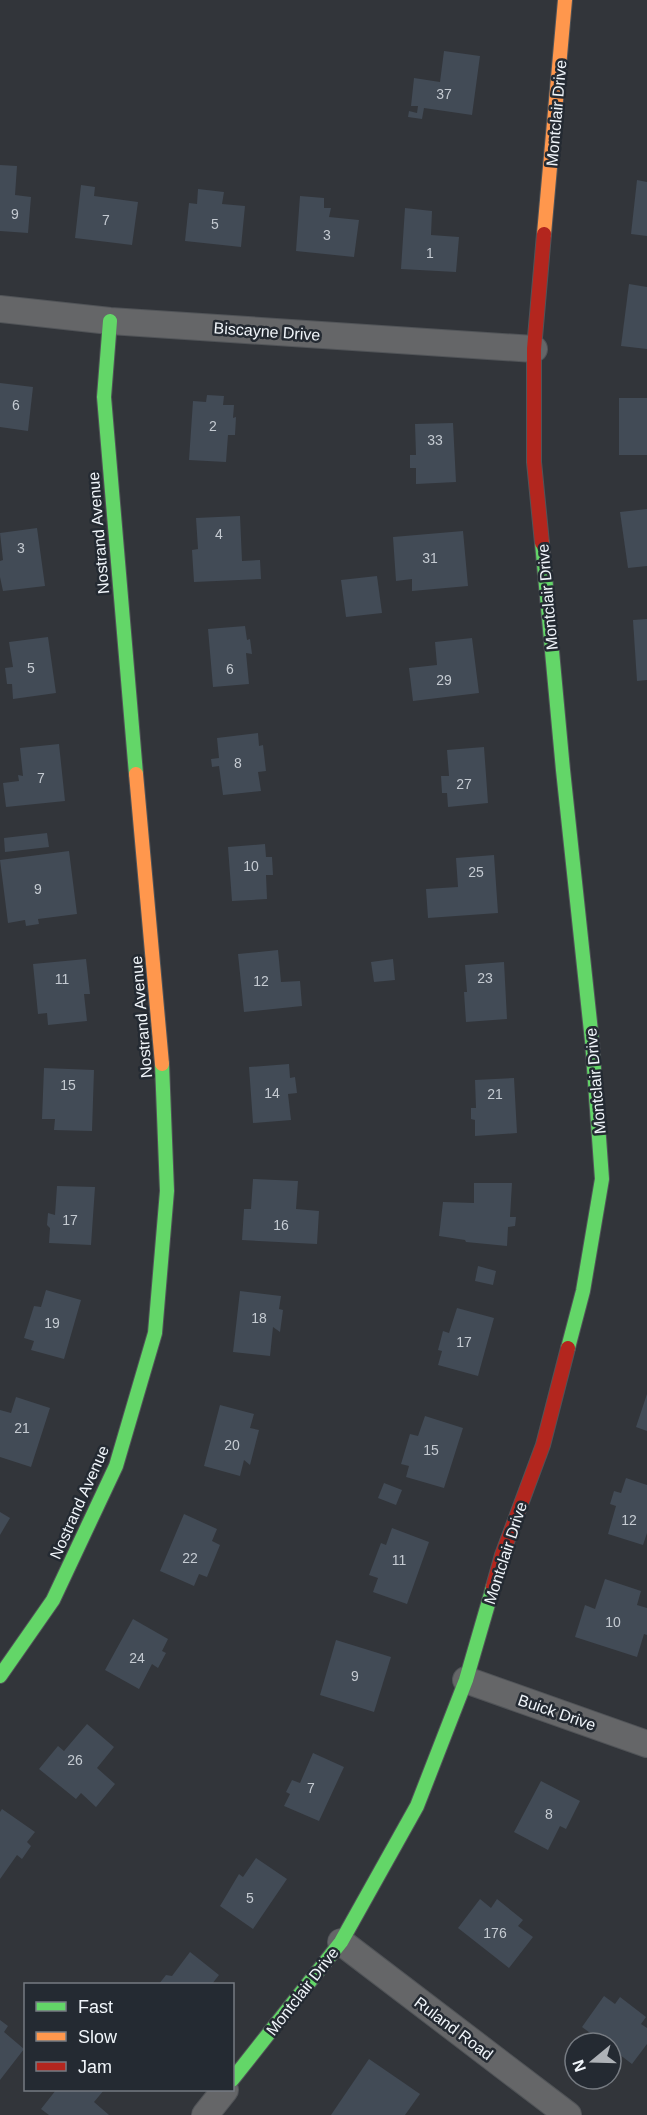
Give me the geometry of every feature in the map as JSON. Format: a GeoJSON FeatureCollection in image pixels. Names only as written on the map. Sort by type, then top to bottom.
{"type":"FeatureCollection","features":[{"type":"Feature","properties":{"kind":"street","name":"Montclair Drive"},"geometry":{"type":"LineString","coordinates":[[234,2077],[341,1942],[417,1806],[466,1680],[502,1555],[543,1444],[584,1291],[602,1179],[592,1041],[563,770],[534,462],[534,349],[565,0]]}},
{"type":"Feature","properties":{"kind":"street","name":"Biscayne Drive"},"geometry":{"type":"LineString","coordinates":[[0,309],[110,321],[534,349]]}},
{"type":"Feature","properties":{"kind":"street","name":"Nostrand Avenue"},"geometry":{"type":"LineString","coordinates":[[0,1676],[53,1600],[116,1466],[154,1333],[167,1191],[163,1076],[104,397],[110,321]]}},
{"type":"Feature","properties":{"kind":"street","name":"Buick Drive"},"geometry":{"type":"LineString","coordinates":[[466,1680],[647,1744]]}},
{"type":"Feature","properties":{"kind":"street","name":"Ruland Road"},"geometry":{"type":"LineString","coordinates":[[341,1942],[568,2115]]}},
{"type":"Feature","properties":{"kind":"street"},"geometry":{"type":"LineString","coordinates":[[205,2115],[224,2091]]}},
{"type":"Feature","properties":{"kind":"building"},"geometry":{"type":"Polygon","coordinates":[[[444,51],[480,56],[472,115],[424,108],[422,119],[408,117],[409,111],[417,113],[418,106],[411,106],[414,78],[440,82],[444,51]]]}},
{"type":"Feature","properties":{"kind":"building"},"geometry":{"type":"Polygon","coordinates":[[[0,165],[17,166],[15,195],[31,197],[28,233],[0,231],[0,165]]]}},
{"type":"Feature","properties":{"kind":"building"},"geometry":{"type":"Polygon","coordinates":[[[637,180],[647,182],[647,236],[631,234],[637,180]]]}},
{"type":"Feature","properties":{"kind":"building"},"geometry":{"type":"Polygon","coordinates":[[[81,185],[95,187],[94,196],[138,202],[132,245],[75,238],[81,185]]]}},
{"type":"Feature","properties":{"kind":"building"},"geometry":{"type":"Polygon","coordinates":[[[198,189],[224,192],[222,204],[245,206],[241,247],[185,241],[189,203],[197,204],[198,189]]]}},
{"type":"Feature","properties":{"kind":"building"},"geometry":{"type":"Polygon","coordinates":[[[300,196],[324,198],[324,208],[331,208],[329,217],[359,220],[354,257],[296,251],[300,196]]]}},
{"type":"Feature","properties":{"kind":"building"},"geometry":{"type":"Polygon","coordinates":[[[405,208],[432,211],[431,235],[459,237],[456,272],[401,269],[405,208]]]}},
{"type":"Feature","properties":{"kind":"building"},"geometry":{"type":"Polygon","coordinates":[[[629,284],[647,287],[647,349],[621,346],[629,284]]]}},
{"type":"Feature","properties":{"kind":"building"},"geometry":{"type":"Polygon","coordinates":[[[0,383],[33,387],[28,431],[0,427],[0,383]]]}},
{"type":"Feature","properties":{"kind":"building"},"geometry":{"type":"Polygon","coordinates":[[[207,395],[224,396],[223,405],[234,405],[235,435],[228,435],[226,462],[189,460],[193,401],[206,402],[207,395]]]}},
{"type":"Feature","properties":{"kind":"building"},"geometry":{"type":"Polygon","coordinates":[[[619,398],[647,398],[647,455],[619,455],[619,398]]]}},
{"type":"Feature","properties":{"kind":"building"},"geometry":{"type":"Polygon","coordinates":[[[453,423],[456,482],[416,484],[416,468],[410,468],[410,455],[416,455],[415,424],[453,423]]]}},
{"type":"Feature","properties":{"kind":"building"},"geometry":{"type":"Polygon","coordinates":[[[647,509],[647,566],[628,568],[620,512],[647,509]]]}},
{"type":"Feature","properties":{"kind":"building"},"geometry":{"type":"Polygon","coordinates":[[[240,516],[242,561],[260,560],[261,579],[194,582],[192,550],[198,549],[196,518],[240,516]]]}},
{"type":"Feature","properties":{"kind":"building"},"geometry":{"type":"Polygon","coordinates":[[[37,528],[45,586],[3,591],[0,577],[0,561],[3,560],[0,533],[37,528]]]}},
{"type":"Feature","properties":{"kind":"building"},"geometry":{"type":"Polygon","coordinates":[[[463,531],[468,586],[412,591],[412,579],[396,581],[393,537],[463,531]]]}},
{"type":"Feature","properties":{"kind":"building"},"geometry":{"type":"Polygon","coordinates":[[[377,576],[382,613],[346,617],[341,580],[377,576]]]}},
{"type":"Feature","properties":{"kind":"building"},"geometry":{"type":"Polygon","coordinates":[[[647,619],[647,680],[637,681],[633,620],[647,619]]]}},
{"type":"Feature","properties":{"kind":"building"},"geometry":{"type":"Polygon","coordinates":[[[245,626],[252,654],[246,653],[249,684],[213,687],[208,629],[245,626]]]}},
{"type":"Feature","properties":{"kind":"building"},"geometry":{"type":"Polygon","coordinates":[[[48,637],[56,693],[13,699],[12,684],[7,684],[5,668],[13,667],[9,642],[48,637]]]}},
{"type":"Feature","properties":{"kind":"building"},"geometry":{"type":"Polygon","coordinates":[[[472,638],[479,693],[413,701],[409,668],[437,665],[435,642],[472,638]]]}},
{"type":"Feature","properties":{"kind":"building"},"geometry":{"type":"Polygon","coordinates":[[[258,733],[259,746],[263,745],[266,771],[258,772],[261,791],[223,795],[219,766],[212,767],[211,759],[219,758],[217,738],[258,733]]]}},
{"type":"Feature","properties":{"kind":"building"},"geometry":{"type":"Polygon","coordinates":[[[59,744],[65,801],[6,807],[3,783],[19,781],[18,775],[23,776],[20,748],[59,744]]]}},
{"type":"Feature","properties":{"kind":"building"},"geometry":{"type":"Polygon","coordinates":[[[484,747],[488,803],[448,807],[447,793],[442,793],[441,776],[449,776],[447,750],[484,747]]]}},
{"type":"Feature","properties":{"kind":"building"},"geometry":{"type":"Polygon","coordinates":[[[47,833],[49,847],[5,852],[4,838],[47,833]]]}},
{"type":"Feature","properties":{"kind":"building"},"geometry":{"type":"Polygon","coordinates":[[[265,844],[266,857],[272,857],[273,875],[266,875],[267,899],[232,901],[228,847],[265,844]]]}},
{"type":"Feature","properties":{"kind":"building"},"geometry":{"type":"Polygon","coordinates":[[[69,851],[77,914],[38,919],[39,924],[26,926],[25,920],[8,923],[0,860],[69,851]]]}},
{"type":"Feature","properties":{"kind":"building"},"geometry":{"type":"Polygon","coordinates":[[[494,855],[498,913],[428,918],[426,889],[458,887],[456,858],[494,855]]]}},
{"type":"Feature","properties":{"kind":"building"},"geometry":{"type":"Polygon","coordinates":[[[278,950],[281,982],[300,981],[302,1006],[244,1012],[238,954],[278,950]]]}},
{"type":"Feature","properties":{"kind":"building"},"geometry":{"type":"Polygon","coordinates":[[[86,959],[90,994],[84,994],[87,1021],[48,1025],[47,1013],[38,1014],[33,964],[86,959]]]}},
{"type":"Feature","properties":{"kind":"building"},"geometry":{"type":"Polygon","coordinates":[[[393,959],[395,980],[374,982],[371,962],[393,959]]]}},
{"type":"Feature","properties":{"kind":"building"},"geometry":{"type":"Polygon","coordinates":[[[504,962],[507,1019],[466,1022],[465,965],[504,962]]]}},
{"type":"Feature","properties":{"kind":"building"},"geometry":{"type":"Polygon","coordinates":[[[289,1064],[290,1078],[295,1077],[297,1093],[288,1094],[291,1120],[253,1123],[249,1067],[289,1064]]]}},
{"type":"Feature","properties":{"kind":"building"},"geometry":{"type":"Polygon","coordinates":[[[44,1068],[94,1070],[92,1131],[54,1130],[55,1119],[42,1119],[44,1068]]]}},
{"type":"Feature","properties":{"kind":"building"},"geometry":{"type":"Polygon","coordinates":[[[514,1078],[517,1133],[475,1136],[475,1120],[471,1119],[471,1108],[476,1108],[475,1080],[514,1078]]]}},
{"type":"Feature","properties":{"kind":"building"},"geometry":{"type":"Polygon","coordinates":[[[253,1179],[298,1181],[296,1209],[319,1211],[317,1244],[242,1240],[244,1209],[251,1209],[253,1179]]]}},
{"type":"Feature","properties":{"kind":"building"},"geometry":{"type":"Polygon","coordinates":[[[474,1183],[512,1183],[510,1217],[516,1217],[515,1226],[508,1227],[507,1246],[466,1242],[439,1236],[443,1202],[474,1203],[474,1183]]]}},
{"type":"Feature","properties":{"kind":"building"},"geometry":{"type":"Polygon","coordinates":[[[57,1186],[95,1187],[91,1245],[49,1243],[48,1213],[55,1215],[57,1186]]]}},
{"type":"Feature","properties":{"kind":"building"},"geometry":{"type":"Polygon","coordinates":[[[478,1266],[496,1271],[493,1285],[475,1281],[478,1266]]]}},
{"type":"Feature","properties":{"kind":"building"},"geometry":{"type":"Polygon","coordinates":[[[46,1290],[81,1300],[64,1359],[31,1350],[34,1341],[24,1338],[34,1306],[41,1307],[46,1290]]]}},
{"type":"Feature","properties":{"kind":"building"},"geometry":{"type":"Polygon","coordinates":[[[240,1291],[281,1296],[279,1309],[283,1310],[280,1332],[273,1327],[270,1356],[233,1352],[240,1291]]]}},
{"type":"Feature","properties":{"kind":"building"},"geometry":{"type":"Polygon","coordinates":[[[457,1308],[494,1318],[478,1376],[438,1365],[442,1351],[438,1350],[443,1331],[449,1333],[457,1308]]]}},
{"type":"Feature","properties":{"kind":"building"},"geometry":{"type":"Polygon","coordinates":[[[647,1394],[647,1431],[636,1427],[647,1394]]]}},
{"type":"Feature","properties":{"kind":"building"},"geometry":{"type":"Polygon","coordinates":[[[16,1397],[50,1408],[31,1467],[0,1457],[0,1410],[11,1413],[16,1397]]]}},
{"type":"Feature","properties":{"kind":"building"},"geometry":{"type":"Polygon","coordinates":[[[220,1405],[254,1414],[250,1428],[259,1430],[250,1465],[244,1460],[240,1476],[204,1466],[220,1405]]]}},
{"type":"Feature","properties":{"kind":"building"},"geometry":{"type":"Polygon","coordinates":[[[425,1416],[463,1428],[444,1488],[406,1477],[409,1466],[401,1464],[410,1434],[418,1436],[425,1416]]]}},
{"type":"Feature","properties":{"kind":"building"},"geometry":{"type":"Polygon","coordinates":[[[626,1478],[647,1485],[647,1533],[643,1545],[608,1534],[616,1506],[610,1504],[614,1491],[621,1493],[626,1478]]]}},
{"type":"Feature","properties":{"kind":"building"},"geometry":{"type":"Polygon","coordinates":[[[384,1483],[402,1490],[396,1505],[378,1498],[384,1483]]]}},
{"type":"Feature","properties":{"kind":"building"},"geometry":{"type":"Polygon","coordinates":[[[0,1512],[10,1518],[0,1535],[0,1512]]]}},
{"type":"Feature","properties":{"kind":"building"},"geometry":{"type":"Polygon","coordinates":[[[184,1514],[217,1529],[212,1541],[220,1545],[207,1577],[199,1574],[194,1586],[160,1571],[184,1514]]]}},
{"type":"Feature","properties":{"kind":"building"},"geometry":{"type":"Polygon","coordinates":[[[392,1528],[429,1542],[407,1604],[373,1592],[378,1578],[369,1575],[381,1543],[386,1545],[392,1528]]]}},
{"type":"Feature","properties":{"kind":"building"},"geometry":{"type":"Polygon","coordinates":[[[605,1579],[641,1591],[637,1605],[647,1608],[647,1635],[644,1634],[637,1657],[575,1637],[585,1605],[595,1609],[605,1579]]]}},
{"type":"Feature","properties":{"kind":"building"},"geometry":{"type":"Polygon","coordinates":[[[133,1619],[168,1639],[162,1651],[166,1653],[158,1668],[152,1664],[139,1689],[105,1670],[133,1619]]]}},
{"type":"Feature","properties":{"kind":"building"},"geometry":{"type":"Polygon","coordinates":[[[336,1640],[391,1657],[374,1712],[320,1695],[336,1640]]]}},
{"type":"Feature","properties":{"kind":"building"},"geometry":{"type":"Polygon","coordinates":[[[87,1724],[114,1747],[97,1768],[115,1784],[96,1807],[81,1793],[76,1799],[39,1769],[58,1746],[64,1751],[87,1724]]]}},
{"type":"Feature","properties":{"kind":"building"},"geometry":{"type":"Polygon","coordinates":[[[313,1753],[344,1767],[319,1821],[284,1806],[290,1794],[286,1792],[292,1780],[300,1783],[313,1753]]]}},
{"type":"Feature","properties":{"kind":"building"},"geometry":{"type":"Polygon","coordinates":[[[541,1781],[580,1801],[566,1829],[560,1826],[548,1850],[514,1832],[541,1781]]]}},
{"type":"Feature","properties":{"kind":"building"},"geometry":{"type":"Polygon","coordinates":[[[2,1809],[35,1832],[27,1842],[31,1846],[22,1859],[17,1855],[0,1879],[0,1812],[2,1809]]]}},
{"type":"Feature","properties":{"kind":"building"},"geometry":{"type":"Polygon","coordinates":[[[256,1858],[287,1879],[253,1929],[220,1906],[239,1874],[243,1877],[256,1858]]]}},
{"type":"Feature","properties":{"kind":"building"},"geometry":{"type":"Polygon","coordinates":[[[480,1899],[491,1908],[497,1899],[523,1920],[518,1926],[533,1937],[509,1968],[458,1928],[480,1899]]]}},
{"type":"Feature","properties":{"kind":"building"},"geometry":{"type":"Polygon","coordinates":[[[190,1952],[219,1975],[213,1983],[160,1983],[166,1975],[172,1976],[190,1952]]]}},
{"type":"Feature","properties":{"kind":"building"},"geometry":{"type":"Polygon","coordinates":[[[604,1996],[615,2004],[620,1997],[646,2017],[641,2024],[647,2028],[647,2044],[632,2064],[623,2057],[623,2031],[588,2031],[582,2027],[604,1996]]]}},
{"type":"Feature","properties":{"kind":"building"},"geometry":{"type":"Polygon","coordinates":[[[0,2020],[8,2026],[4,2032],[24,2049],[0,2080],[0,2020]]]}},
{"type":"Feature","properties":{"kind":"building"},"geometry":{"type":"Polygon","coordinates":[[[369,2059],[420,2094],[405,2115],[331,2115],[369,2059]]]}},
{"type":"Feature","properties":{"kind":"building"},"geometry":{"type":"Polygon","coordinates":[[[55,2091],[103,2091],[94,2102],[109,2115],[49,2115],[41,2109],[55,2091]]]}},
{"type":"Feature","properties":{"kind":"traffic: fast"},"geometry":{"type":"LineString","coordinates":[[110,321],[104,397],[136,774]]}},
{"type":"Feature","properties":{"kind":"traffic: fast"},"geometry":{"type":"LineString","coordinates":[[542,543],[592,1041],[602,1179],[583,1291],[568,1348]]}},
{"type":"Feature","properties":{"kind":"traffic: fast"},"geometry":{"type":"LineString","coordinates":[[0,1676],[53,1600],[116,1466],[155,1333],[167,1191],[162,1064]]}},
{"type":"Feature","properties":{"kind":"traffic: fast"},"geometry":{"type":"LineString","coordinates":[[234,2077],[341,1942],[417,1806],[466,1680],[493,1587]]}},
{"type":"Feature","properties":{"kind":"traffic: slow"},"geometry":{"type":"LineString","coordinates":[[544,234],[565,0]]}},
{"type":"Feature","properties":{"kind":"traffic: slow"},"geometry":{"type":"LineString","coordinates":[[136,774],[162,1064]]}},
{"type":"Feature","properties":{"kind":"traffic: jam"},"geometry":{"type":"LineString","coordinates":[[542,543],[534,462],[534,349],[544,234]]}},
{"type":"Feature","properties":{"kind":"traffic: jam"},"geometry":{"type":"LineString","coordinates":[[493,1587],[502,1555],[543,1445],[568,1348]]}}]}
